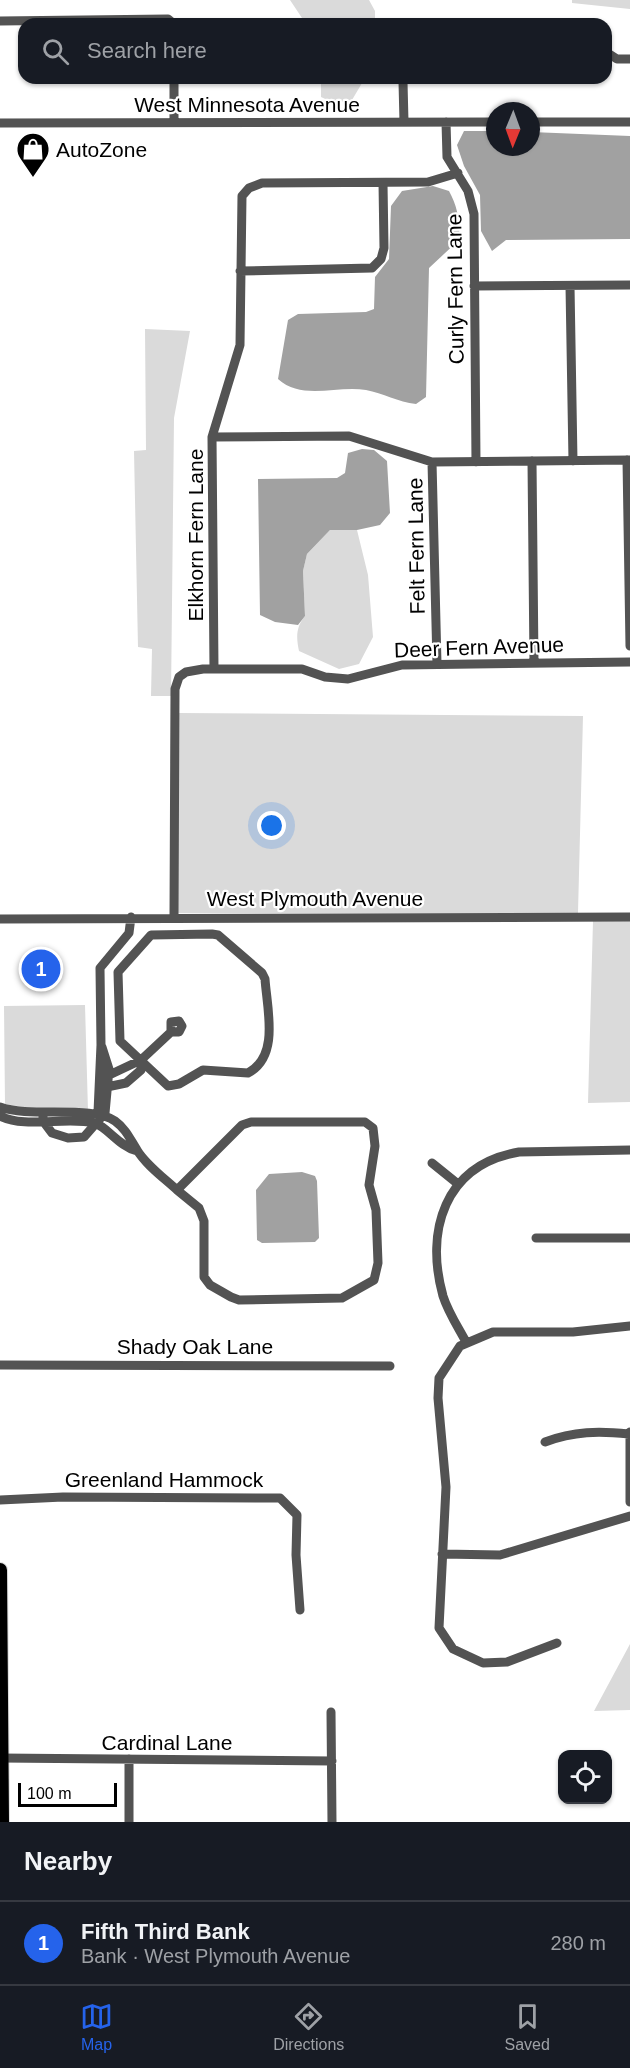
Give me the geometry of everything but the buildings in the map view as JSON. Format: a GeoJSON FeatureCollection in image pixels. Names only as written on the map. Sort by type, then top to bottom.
{"type":"FeatureCollection","features":[{"type":"Feature","properties":{"kind":"highway"},"geometry":{"type":"LineString","coordinates":[[0,1570],[2,1822]]}},
{"type":"Feature","properties":{"kind":"street"},"geometry":{"type":"LineString","coordinates":[[0,21],[18,21]]}},
{"type":"Feature","properties":{"kind":"street"},"geometry":{"type":"LineString","coordinates":[[612,56],[617,59],[630,59]]}},
{"type":"Feature","properties":{"kind":"street"},"geometry":{"type":"LineString","coordinates":[[174,84],[174,121]]}},
{"type":"Feature","properties":{"kind":"street"},"geometry":{"type":"LineString","coordinates":[[403,84],[404,122]]}},
{"type":"Feature","properties":{"kind":"street","name":"Curly Fern Lane"},"geometry":{"type":"LineString","coordinates":[[446,122],[447,157],[458,173],[473,205],[476,462]]}},
{"type":"Feature","properties":{"kind":"street","name":"West Minnesota Avenue"},"geometry":{"type":"LineString","coordinates":[[0,123],[486,122]]}},
{"type":"Feature","properties":{"kind":"street"},"geometry":{"type":"LineString","coordinates":[[540,122],[630,122]]}},
{"type":"Feature","properties":{"kind":"street","name":"Elkhorn Fern Lane"},"geometry":{"type":"LineString","coordinates":[[214,668],[212,437],[240,345],[240,200],[249,188],[262,183],[428,182],[458,173]]}},
{"type":"Feature","properties":{"kind":"street"},"geometry":{"type":"LineString","coordinates":[[240,271],[372,268],[381,259],[384,249],[383,183]]}},
{"type":"Feature","properties":{"kind":"street"},"geometry":{"type":"LineString","coordinates":[[474,286],[630,285]]}},
{"type":"Feature","properties":{"kind":"street"},"geometry":{"type":"LineString","coordinates":[[570,286],[573,461]]}},
{"type":"Feature","properties":{"kind":"street"},"geometry":{"type":"LineString","coordinates":[[212,437],[349,436],[432,462],[628,460],[630,646]]}},
{"type":"Feature","properties":{"kind":"street"},"geometry":{"type":"LineString","coordinates":[[532,461],[534,663]]}},
{"type":"Feature","properties":{"kind":"street","name":"Felt Fern Lane"},"geometry":{"type":"LineString","coordinates":[[432,462],[437,664]]}},
{"type":"Feature","properties":{"kind":"street","name":"Deer Fern Avenue"},"geometry":{"type":"LineString","coordinates":[[174,917],[175,689],[179,677],[186,672],[214,668],[302,669],[325,677],[348,679],[386,667],[437,664],[630,662]]}},
{"type":"Feature","properties":{"kind":"street"},"geometry":{"type":"LineString","coordinates":[[0,1107],[43,1117],[52,1133],[77,1139],[90,1134],[98,1120],[107,1057],[101,1045],[100,968],[129,933],[131,917]]}},
{"type":"Feature","properties":{"kind":"street","name":"West Plymouth Avenue"},"geometry":{"type":"LineString","coordinates":[[0,919],[630,917]]}},
{"type":"Feature","properties":{"kind":"street"},"geometry":{"type":"LineString","coordinates":[[151,935],[218,935],[262,973],[265,979],[269,1048],[263,1060],[253,1071],[239,1075],[225,1070],[202,1070],[179,1084],[168,1086],[141,1060],[123,1045],[119,1038],[118,972],[145,939],[151,935]]}},
{"type":"Feature","properties":{"kind":"street"},"geometry":{"type":"LineString","coordinates":[[104,1077],[118,1072],[132,1062],[141,1060],[171,1032]]}},
{"type":"Feature","properties":{"kind":"street"},"geometry":{"type":"LineString","coordinates":[[104,1088],[123,1084],[141,1070],[141,1060]]}},
{"type":"Feature","properties":{"kind":"street"},"geometry":{"type":"LineString","coordinates":[[118,1072],[123,1084]]}},
{"type":"Feature","properties":{"kind":"street"},"geometry":{"type":"LineString","coordinates":[[0,1116],[98,1120],[118,1125],[129,1134],[137,1151],[177,1190],[199,1208],[204,1221],[204,1277],[210,1285],[231,1297],[239,1300],[342,1298],[374,1280],[378,1263],[376,1210],[369,1185],[375,1132],[365,1122],[246,1123],[177,1190]]}},
{"type":"Feature","properties":{"kind":"street"},"geometry":{"type":"LineString","coordinates":[[98,1120],[109,1135],[122,1146],[137,1151]]}},
{"type":"Feature","properties":{"kind":"street"},"geometry":{"type":"LineString","coordinates":[[109,1135],[118,1125]]}},
{"type":"Feature","properties":{"kind":"street"},"geometry":{"type":"LineString","coordinates":[[466,1342],[444,1298],[436,1254],[438,1222],[447,1198],[458,1184],[480,1166],[502,1154],[630,1150]]}},
{"type":"Feature","properties":{"kind":"street"},"geometry":{"type":"LineString","coordinates":[[432,1163],[458,1184]]}},
{"type":"Feature","properties":{"kind":"street"},"geometry":{"type":"LineString","coordinates":[[536,1238],[630,1238]]}},
{"type":"Feature","properties":{"kind":"street"},"geometry":{"type":"LineString","coordinates":[[557,1643],[507,1662],[483,1663],[453,1649],[439,1628],[446,1487],[438,1398],[439,1377],[460,1346],[502,1331],[573,1332],[630,1326]]}},
{"type":"Feature","properties":{"kind":"street","name":"Shady Oak Lane"},"geometry":{"type":"LineString","coordinates":[[0,1365],[390,1366]]}},
{"type":"Feature","properties":{"kind":"street"},"geometry":{"type":"LineString","coordinates":[[545,1442],[565,1434],[597,1431],[630,1433],[630,1502]]}},
{"type":"Feature","properties":{"kind":"street","name":"Greenland Hammock"},"geometry":{"type":"LineString","coordinates":[[0,1500],[63,1497],[280,1498],[297,1515],[297,1574],[300,1610]]}},
{"type":"Feature","properties":{"kind":"street"},"geometry":{"type":"LineString","coordinates":[[442,1554],[500,1555],[630,1516]]}},
{"type":"Feature","properties":{"kind":"street"},"geometry":{"type":"LineString","coordinates":[[331,1712],[332,1822]]}},
{"type":"Feature","properties":{"kind":"street","name":"Cardinal Lane"},"geometry":{"type":"LineString","coordinates":[[1,1758],[332,1761]]}},
{"type":"Feature","properties":{"kind":"street"},"geometry":{"type":"LineString","coordinates":[[129,1759],[129,1822]]}},
{"type":"Feature","properties":{"kind":"shaded area"},"geometry":{"type":"Polygon","coordinates":[[[290,0],[369,0],[375,11],[375,18],[302,18],[290,0]]]}},
{"type":"Feature","properties":{"kind":"shaded area"},"geometry":{"type":"Polygon","coordinates":[[[572,0],[630,0],[630,9],[572,3],[572,0]]]}},
{"type":"Feature","properties":{"kind":"shaded area"},"geometry":{"type":"Polygon","coordinates":[[[321,84],[361,84],[352,100],[334,103],[321,97],[321,84]]]}},
{"type":"Feature","properties":{"kind":"shaded area"},"geometry":{"type":"Polygon","coordinates":[[[464,131],[486,131],[486,156],[540,156],[540,132],[630,136],[630,239],[506,240],[492,251],[481,231],[480,195],[464,166],[457,145],[464,131]]]}},
{"type":"Feature","properties":{"kind":"shaded area"},"geometry":{"type":"Polygon","coordinates":[[[433,186],[449,191],[452,197],[458,215],[459,240],[429,268],[426,397],[416,404],[366,390],[309,391],[287,386],[278,379],[288,320],[298,314],[366,312],[374,309],[375,277],[389,259],[391,206],[402,191],[433,186]]]}},
{"type":"Feature","properties":{"kind":"shaded area"},"geometry":{"type":"Polygon","coordinates":[[[145,329],[190,331],[174,418],[171,696],[151,696],[152,649],[138,647],[134,451],[146,450],[145,329]]]}},
{"type":"Feature","properties":{"kind":"shaded area"},"geometry":{"type":"Polygon","coordinates":[[[362,449],[374,450],[387,461],[390,513],[380,525],[357,530],[330,530],[307,554],[303,571],[305,616],[298,625],[275,622],[260,615],[258,479],[337,478],[345,473],[348,453],[362,449]]]}},
{"type":"Feature","properties":{"kind":"shaded area"},"geometry":{"type":"Polygon","coordinates":[[[330,530],[357,530],[368,575],[373,637],[359,664],[339,669],[299,651],[297,641],[298,628],[305,616],[303,571],[307,554],[330,530]]]}},
{"type":"Feature","properties":{"kind":"shaded area"},"geometry":{"type":"Polygon","coordinates":[[[178,713],[583,716],[578,913],[178,913],[178,713]]]}},
{"type":"Feature","properties":{"kind":"shaded area"},"geometry":{"type":"Polygon","coordinates":[[[593,921],[630,921],[630,1102],[588,1103],[593,921]]]}},
{"type":"Feature","properties":{"kind":"shaded area"},"geometry":{"type":"Polygon","coordinates":[[[85,1005],[88,1111],[43,1110],[5,1104],[4,1006],[85,1005]]]}},
{"type":"Feature","properties":{"kind":"shaded area"},"geometry":{"type":"Polygon","coordinates":[[[302,1172],[315,1176],[317,1181],[319,1238],[315,1242],[262,1243],[257,1240],[256,1190],[269,1174],[302,1172]]]}},
{"type":"Feature","properties":{"kind":"shaded area"},"geometry":{"type":"Polygon","coordinates":[[[630,1644],[630,1710],[594,1711],[630,1644]]]}},
{"type":"Feature","properties":{"kind":"place","name":"AutoZone"},"geometry":{"type":"Point","coordinates":[33,178]}},
{"type":"Feature","properties":{"kind":"place","name":"Fifth Third Bank"},"geometry":{"type":"Point","coordinates":[41,969]}}]}
